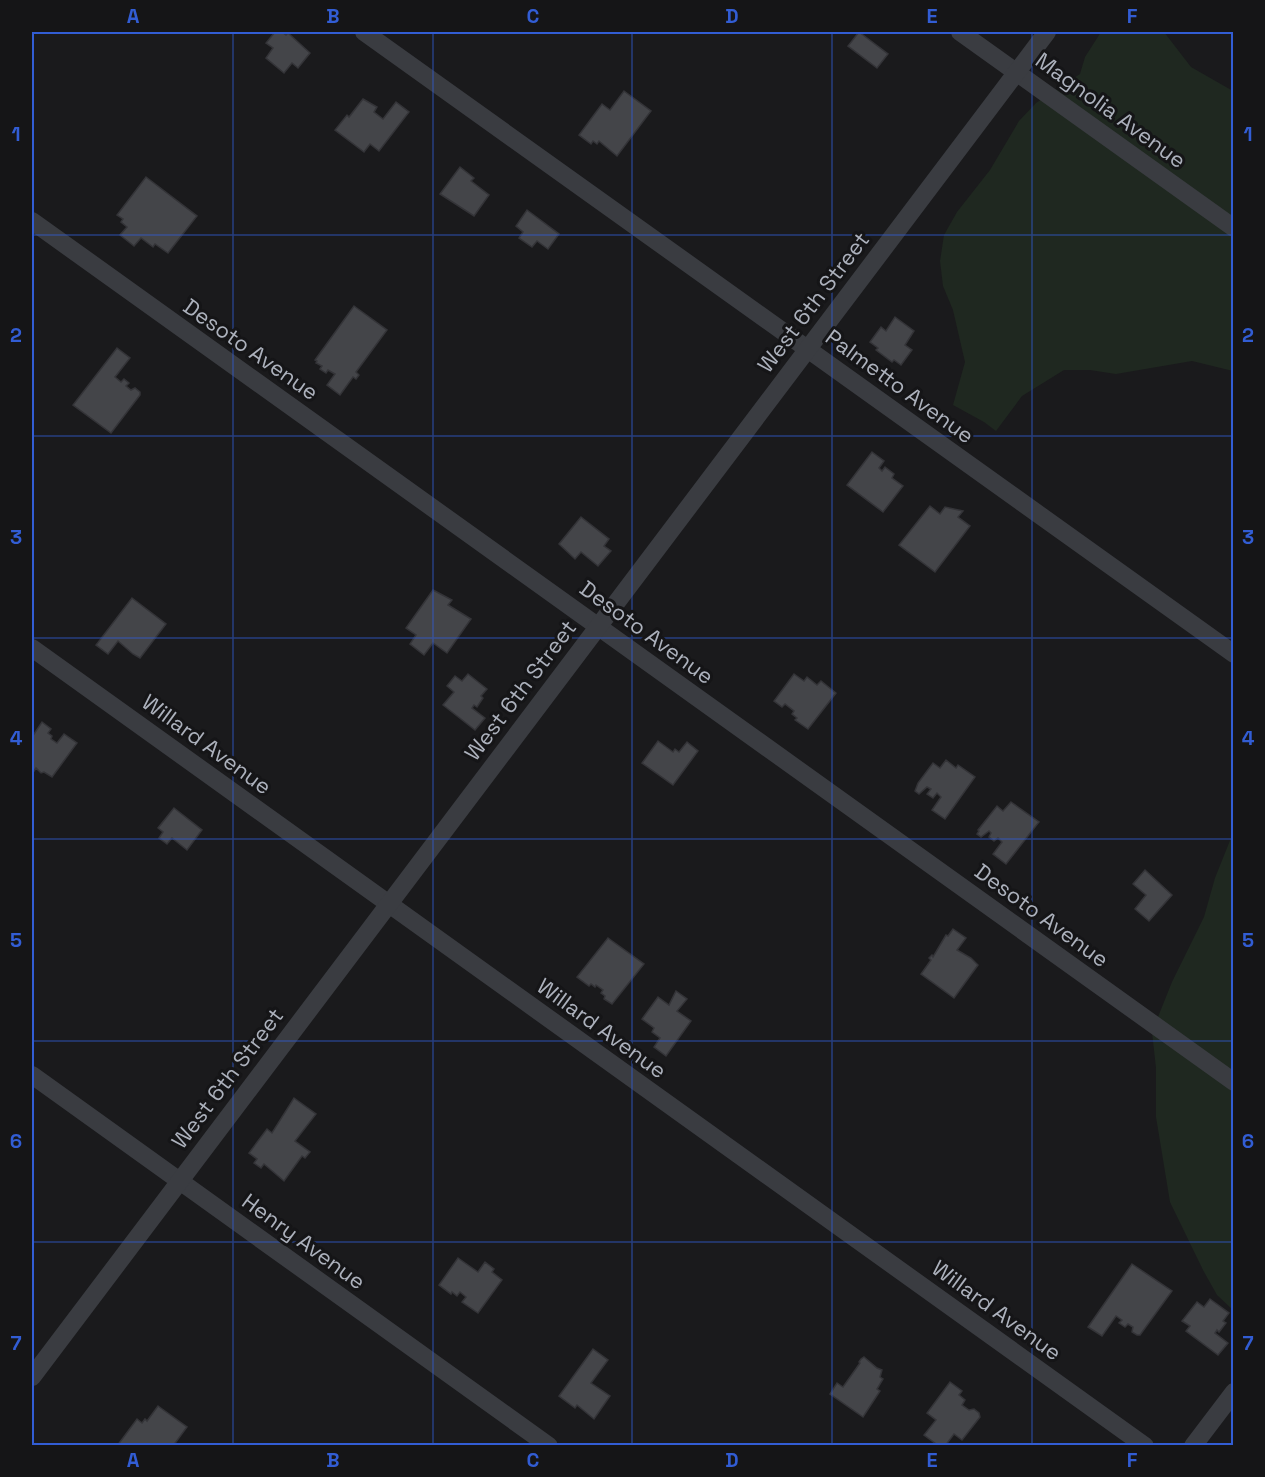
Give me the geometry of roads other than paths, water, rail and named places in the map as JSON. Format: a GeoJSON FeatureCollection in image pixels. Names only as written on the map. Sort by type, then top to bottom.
{"type":"FeatureCollection","features":[{"type":"Feature","properties":{"kind":"street","name":"Palmetto Avenue"},"geometry":{"type":"LineString","coordinates":[[364,32],[1233,654]]}},
{"type":"Feature","properties":{"kind":"street","name":"Magnolia Avenue"},"geometry":{"type":"LineString","coordinates":[[960,32],[1233,228]]}},
{"type":"Feature","properties":{"kind":"street","name":"West 6th Street"},"geometry":{"type":"LineString","coordinates":[[32,1377],[1047,32]]}},
{"type":"Feature","properties":{"kind":"street","name":"Desoto Avenue"},"geometry":{"type":"LineString","coordinates":[[32,221],[1233,1082]]}},
{"type":"Feature","properties":{"kind":"street","name":"Willard Avenue"},"geometry":{"type":"LineString","coordinates":[[32,648],[1145,1446]]}},
{"type":"Feature","properties":{"kind":"street","name":"Henry Avenue"},"geometry":{"type":"LineString","coordinates":[[32,1075],[549,1446]]}},
{"type":"Feature","properties":{"kind":"street"},"geometry":{"type":"LineString","coordinates":[[1193,1446],[1233,1392]]}}]}
